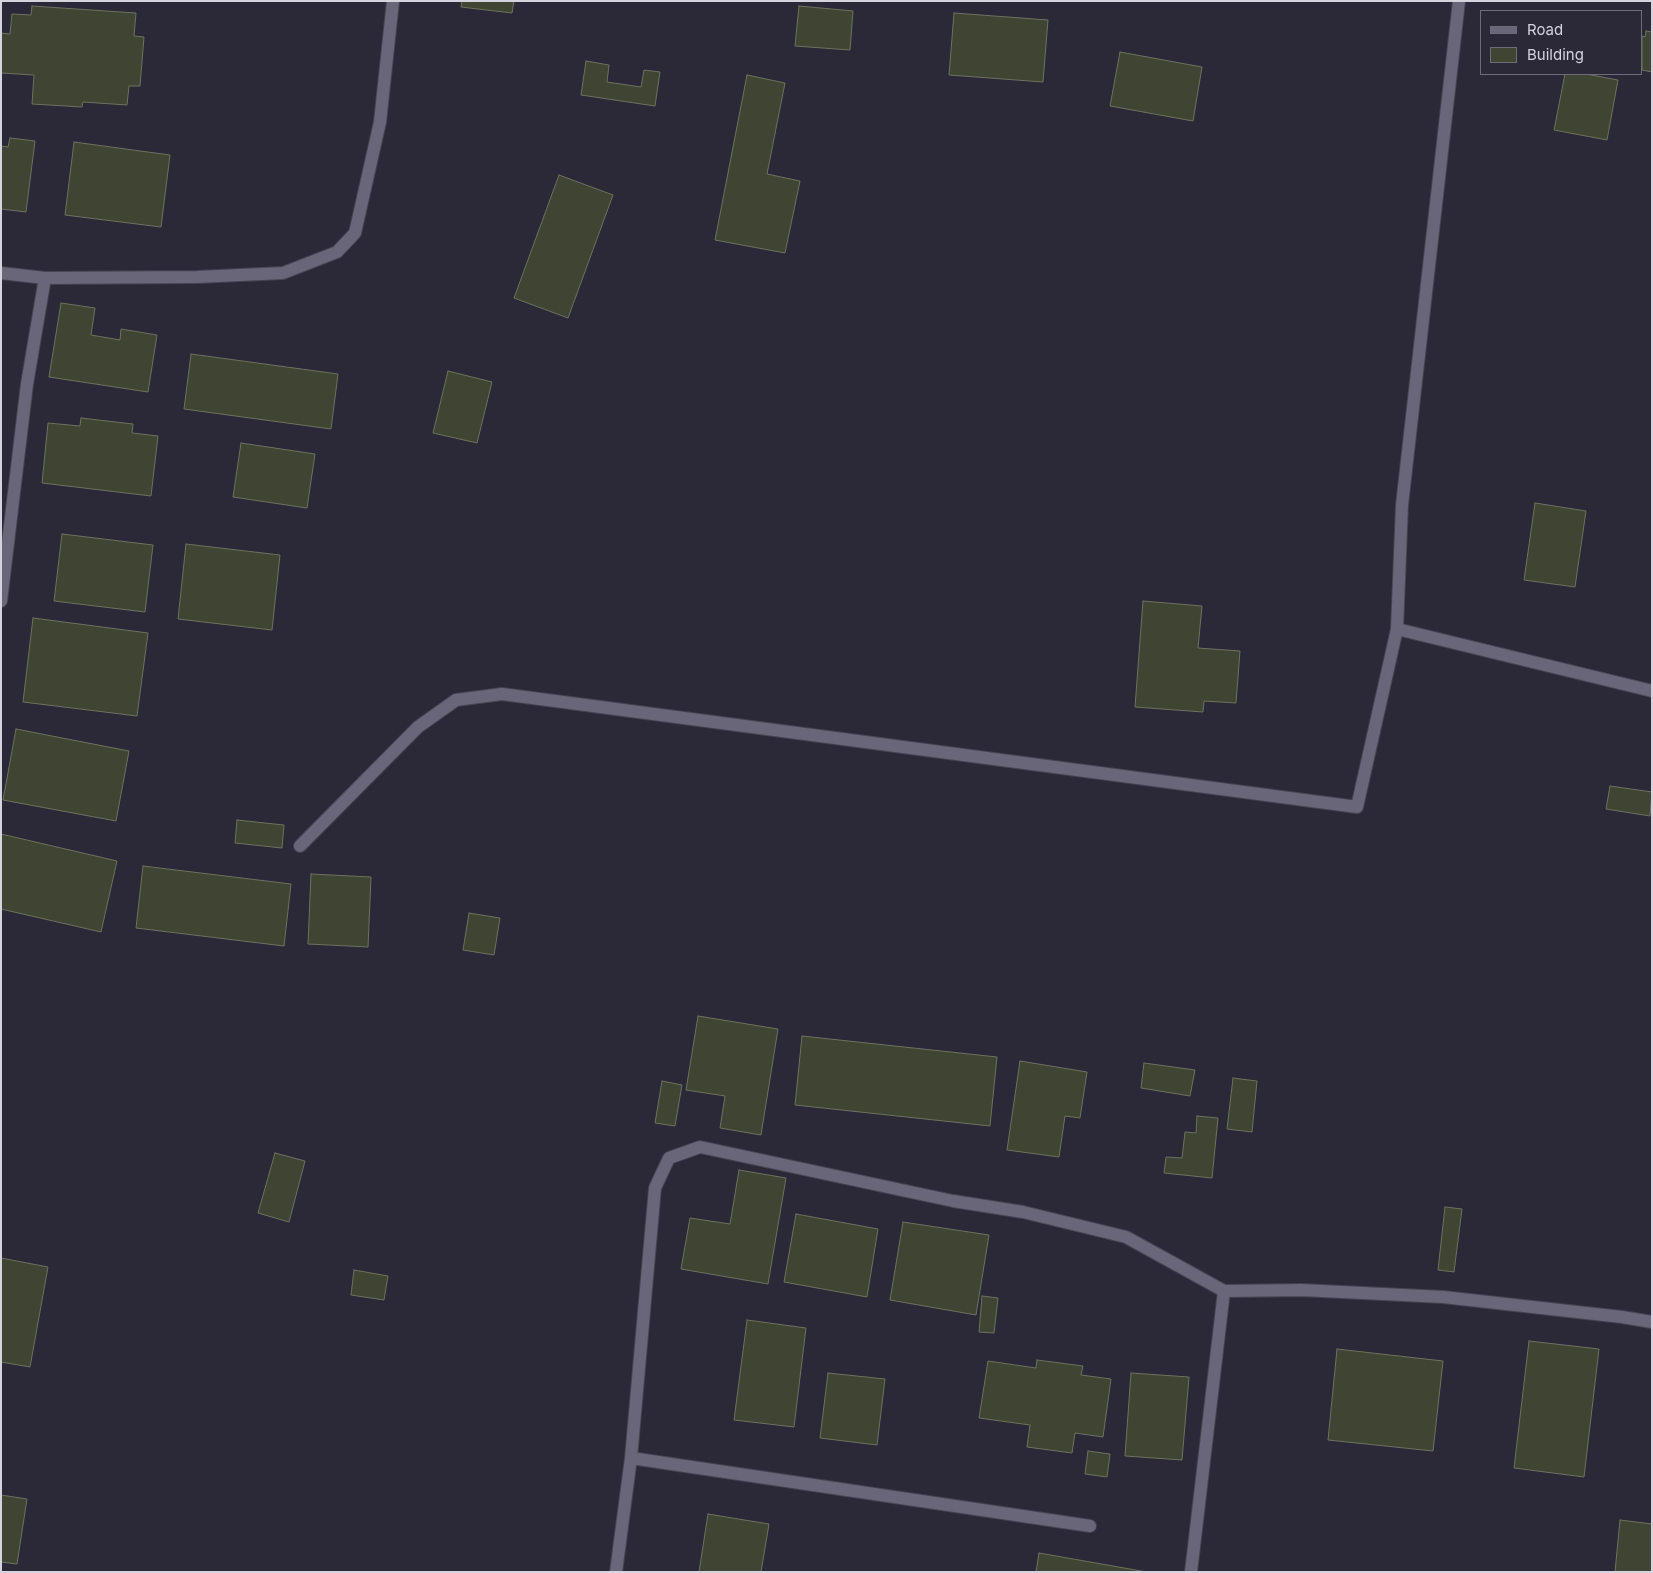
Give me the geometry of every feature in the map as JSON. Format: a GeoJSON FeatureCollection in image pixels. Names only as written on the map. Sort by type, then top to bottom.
{"type":"FeatureCollection","features":[{"type":"Feature","properties":{"kind":"street"},"geometry":{"type":"LineString","coordinates":[[1,273],[45,278],[197,277],[283,273],[337,252],[355,233],[380,122],[393,1]]}},
{"type":"Feature","properties":{"kind":"street"},"geometry":{"type":"LineString","coordinates":[[300,846],[418,726],[456,700],[502,694],[1357,807],[1397,629],[1402,505],[1459,1]]}},
{"type":"Feature","properties":{"kind":"street"},"geometry":{"type":"LineString","coordinates":[[1,601],[27,384],[45,278]]}},
{"type":"Feature","properties":{"kind":"street"},"geometry":{"type":"LineString","coordinates":[[1397,629],[1652,691]]}},
{"type":"Feature","properties":{"kind":"street"},"geometry":{"type":"LineString","coordinates":[[616,1572],[632,1458],[656,1188],[669,1158],[700,1147],[954,1201],[1024,1212],[1126,1237],[1224,1291],[1302,1290],[1443,1297],[1652,1322]]}},
{"type":"Feature","properties":{"kind":"street"},"geometry":{"type":"LineString","coordinates":[[1191,1572],[1224,1291]]}},
{"type":"Feature","properties":{"kind":"street"},"geometry":{"type":"LineString","coordinates":[[632,1458],[1090,1526]]}},
{"type":"Feature","properties":{"kind":"building"},"geometry":{"type":"Polygon","coordinates":[[[462,1],[514,1],[512,13],[461,7],[462,1]]]}},
{"type":"Feature","properties":{"kind":"building"},"geometry":{"type":"Polygon","coordinates":[[[32,6],[136,13],[134,36],[144,37],[140,86],[129,86],[127,105],[83,102],[82,107],[32,104],[34,75],[1,73],[1,33],[10,34],[12,14],[31,15],[32,6]]]}},
{"type":"Feature","properties":{"kind":"building"},"geometry":{"type":"Polygon","coordinates":[[[799,6],[853,11],[850,50],[795,46],[799,6]]]}},
{"type":"Feature","properties":{"kind":"building"},"geometry":{"type":"Polygon","coordinates":[[[954,13],[1048,20],[1043,82],[949,75],[954,13]]]}},
{"type":"Feature","properties":{"kind":"building"},"geometry":{"type":"Polygon","coordinates":[[[1646,31],[1652,32],[1652,72],[1643,70],[1643,36],[1645,37],[1646,31]]]}},
{"type":"Feature","properties":{"kind":"building"},"geometry":{"type":"Polygon","coordinates":[[[1120,52],[1202,67],[1193,121],[1110,106],[1120,52]]]}},
{"type":"Feature","properties":{"kind":"building"},"geometry":{"type":"Polygon","coordinates":[[[586,61],[609,65],[607,82],[641,87],[644,70],[660,72],[655,106],[581,95],[586,61]]]}},
{"type":"Feature","properties":{"kind":"building"},"geometry":{"type":"Polygon","coordinates":[[[747,75],[785,83],[767,174],[800,181],[785,253],[715,240],[747,75]]]}},
{"type":"Feature","properties":{"kind":"building"},"geometry":{"type":"Polygon","coordinates":[[[1565,75],[1591,75],[1618,80],[1607,140],[1554,130],[1565,75]]]}},
{"type":"Feature","properties":{"kind":"building"},"geometry":{"type":"Polygon","coordinates":[[[10,138],[35,141],[26,212],[1,209],[1,146],[8,147],[10,138]]]}},
{"type":"Feature","properties":{"kind":"building"},"geometry":{"type":"Polygon","coordinates":[[[74,142],[170,155],[161,227],[65,215],[74,142]]]}},
{"type":"Feature","properties":{"kind":"building"},"geometry":{"type":"Polygon","coordinates":[[[559,175],[613,195],[568,318],[514,298],[559,175]]]}},
{"type":"Feature","properties":{"kind":"building"},"geometry":{"type":"Polygon","coordinates":[[[61,303],[95,308],[91,335],[120,340],[121,329],[157,335],[148,392],[49,377],[61,303]]]}},
{"type":"Feature","properties":{"kind":"building"},"geometry":{"type":"Polygon","coordinates":[[[191,354],[338,374],[331,429],[184,409],[191,354]]]}},
{"type":"Feature","properties":{"kind":"building"},"geometry":{"type":"Polygon","coordinates":[[[448,371],[492,382],[477,443],[433,433],[448,371]]]}},
{"type":"Feature","properties":{"kind":"building"},"geometry":{"type":"Polygon","coordinates":[[[81,418],[133,424],[132,433],[158,436],[151,496],[42,483],[48,423],[80,426],[81,418]]]}},
{"type":"Feature","properties":{"kind":"building"},"geometry":{"type":"Polygon","coordinates":[[[241,443],[315,454],[307,508],[233,497],[241,443]]]}},
{"type":"Feature","properties":{"kind":"building"},"geometry":{"type":"Polygon","coordinates":[[[1535,503],[1586,511],[1575,587],[1524,580],[1535,503]]]}},
{"type":"Feature","properties":{"kind":"building"},"geometry":{"type":"Polygon","coordinates":[[[62,534],[153,545],[145,612],[54,601],[62,534]]]}},
{"type":"Feature","properties":{"kind":"building"},"geometry":{"type":"Polygon","coordinates":[[[186,544],[280,555],[272,630],[178,619],[186,544]]]}},
{"type":"Feature","properties":{"kind":"building"},"geometry":{"type":"Polygon","coordinates":[[[1143,601],[1202,606],[1198,648],[1240,651],[1236,703],[1204,701],[1203,712],[1135,707],[1143,601]]]}},
{"type":"Feature","properties":{"kind":"building"},"geometry":{"type":"Polygon","coordinates":[[[33,618],[148,633],[137,716],[23,702],[33,618]]]}},
{"type":"Feature","properties":{"kind":"building"},"geometry":{"type":"Polygon","coordinates":[[[16,729],[129,751],[116,821],[3,800],[16,729]]]}},
{"type":"Feature","properties":{"kind":"building"},"geometry":{"type":"Polygon","coordinates":[[[1610,786],[1652,792],[1650,816],[1606,809],[1610,786]]]}},
{"type":"Feature","properties":{"kind":"building"},"geometry":{"type":"Polygon","coordinates":[[[237,820],[284,825],[282,848],[235,843],[237,820]]]}},
{"type":"Feature","properties":{"kind":"building"},"geometry":{"type":"Polygon","coordinates":[[[1,834],[117,861],[101,932],[1,909],[1,834]]]}},
{"type":"Feature","properties":{"kind":"building"},"geometry":{"type":"Polygon","coordinates":[[[143,866],[291,884],[284,946],[136,928],[143,866]]]}},
{"type":"Feature","properties":{"kind":"building"},"geometry":{"type":"Polygon","coordinates":[[[311,874],[371,877],[368,947],[308,944],[311,874]]]}},
{"type":"Feature","properties":{"kind":"building"},"geometry":{"type":"Polygon","coordinates":[[[469,913],[500,918],[494,955],[463,950],[469,913]]]}},
{"type":"Feature","properties":{"kind":"building"},"geometry":{"type":"Polygon","coordinates":[[[698,1016],[778,1029],[761,1135],[720,1128],[725,1096],[686,1090],[698,1016]]]}},
{"type":"Feature","properties":{"kind":"building"},"geometry":{"type":"Polygon","coordinates":[[[802,1036],[997,1057],[990,1126],[795,1105],[802,1036]]]}},
{"type":"Feature","properties":{"kind":"building"},"geometry":{"type":"Polygon","coordinates":[[[1020,1061],[1087,1072],[1080,1118],[1065,1116],[1059,1157],[1007,1150],[1020,1061]]]}},
{"type":"Feature","properties":{"kind":"building"},"geometry":{"type":"Polygon","coordinates":[[[1144,1063],[1195,1070],[1190,1096],[1141,1088],[1144,1063]]]}},
{"type":"Feature","properties":{"kind":"building"},"geometry":{"type":"Polygon","coordinates":[[[1233,1078],[1257,1081],[1252,1132],[1227,1129],[1233,1078]]]}},
{"type":"Feature","properties":{"kind":"building"},"geometry":{"type":"Polygon","coordinates":[[[662,1081],[682,1085],[675,1126],[655,1123],[662,1081]]]}},
{"type":"Feature","properties":{"kind":"building"},"geometry":{"type":"Polygon","coordinates":[[[1197,1116],[1218,1118],[1212,1178],[1164,1173],[1166,1157],[1182,1158],[1185,1132],[1196,1133],[1197,1116]]]}},
{"type":"Feature","properties":{"kind":"building"},"geometry":{"type":"Polygon","coordinates":[[[275,1153],[305,1161],[289,1222],[258,1213],[275,1153]]]}},
{"type":"Feature","properties":{"kind":"building"},"geometry":{"type":"Polygon","coordinates":[[[739,1170],[786,1178],[768,1284],[681,1269],[690,1218],[730,1224],[739,1170]]]}},
{"type":"Feature","properties":{"kind":"building"},"geometry":{"type":"Polygon","coordinates":[[[1445,1207],[1462,1209],[1454,1272],[1438,1270],[1445,1207]]]}},
{"type":"Feature","properties":{"kind":"building"},"geometry":{"type":"Polygon","coordinates":[[[796,1214],[878,1229],[867,1297],[784,1282],[796,1214]]]}},
{"type":"Feature","properties":{"kind":"building"},"geometry":{"type":"Polygon","coordinates":[[[903,1222],[989,1235],[976,1315],[890,1300],[903,1222]]]}},
{"type":"Feature","properties":{"kind":"building"},"geometry":{"type":"Polygon","coordinates":[[[1,1258],[48,1267],[30,1367],[1,1362],[1,1258]]]}},
{"type":"Feature","properties":{"kind":"building"},"geometry":{"type":"Polygon","coordinates":[[[354,1270],[388,1276],[384,1300],[351,1295],[354,1270]]]}},
{"type":"Feature","properties":{"kind":"building"},"geometry":{"type":"Polygon","coordinates":[[[982,1296],[998,1298],[994,1333],[979,1332],[982,1296]]]}},
{"type":"Feature","properties":{"kind":"building"},"geometry":{"type":"Polygon","coordinates":[[[747,1320],[806,1328],[794,1427],[734,1420],[747,1320]]]}},
{"type":"Feature","properties":{"kind":"building"},"geometry":{"type":"Polygon","coordinates":[[[1529,1341],[1599,1349],[1584,1477],[1514,1468],[1529,1341]]]}},
{"type":"Feature","properties":{"kind":"building"},"geometry":{"type":"Polygon","coordinates":[[[1337,1349],[1443,1361],[1433,1451],[1328,1440],[1337,1349]]]}},
{"type":"Feature","properties":{"kind":"building"},"geometry":{"type":"Polygon","coordinates":[[[1037,1360],[1083,1366],[1081,1375],[1111,1379],[1103,1437],[1075,1433],[1072,1453],[1027,1447],[1030,1425],[979,1418],[988,1361],[1036,1368],[1037,1360]]]}},
{"type":"Feature","properties":{"kind":"building"},"geometry":{"type":"Polygon","coordinates":[[[828,1373],[885,1379],[877,1445],[820,1438],[828,1373]]]}},
{"type":"Feature","properties":{"kind":"building"},"geometry":{"type":"Polygon","coordinates":[[[1131,1373],[1189,1377],[1182,1460],[1125,1456],[1131,1373]]]}},
{"type":"Feature","properties":{"kind":"building"},"geometry":{"type":"Polygon","coordinates":[[[1088,1451],[1110,1454],[1107,1477],[1085,1474],[1088,1451]]]}},
{"type":"Feature","properties":{"kind":"building"},"geometry":{"type":"Polygon","coordinates":[[[1,1495],[27,1499],[17,1564],[1,1562],[1,1495]]]}},
{"type":"Feature","properties":{"kind":"building"},"geometry":{"type":"Polygon","coordinates":[[[708,1514],[769,1524],[761,1572],[699,1572],[708,1514]]]}},
{"type":"Feature","properties":{"kind":"building"},"geometry":{"type":"Polygon","coordinates":[[[1620,1520],[1652,1524],[1652,1572],[1615,1572],[1620,1520]]]}},
{"type":"Feature","properties":{"kind":"building"},"geometry":{"type":"Polygon","coordinates":[[[1039,1553],[1147,1572],[1036,1572],[1039,1553]]]}}]}
